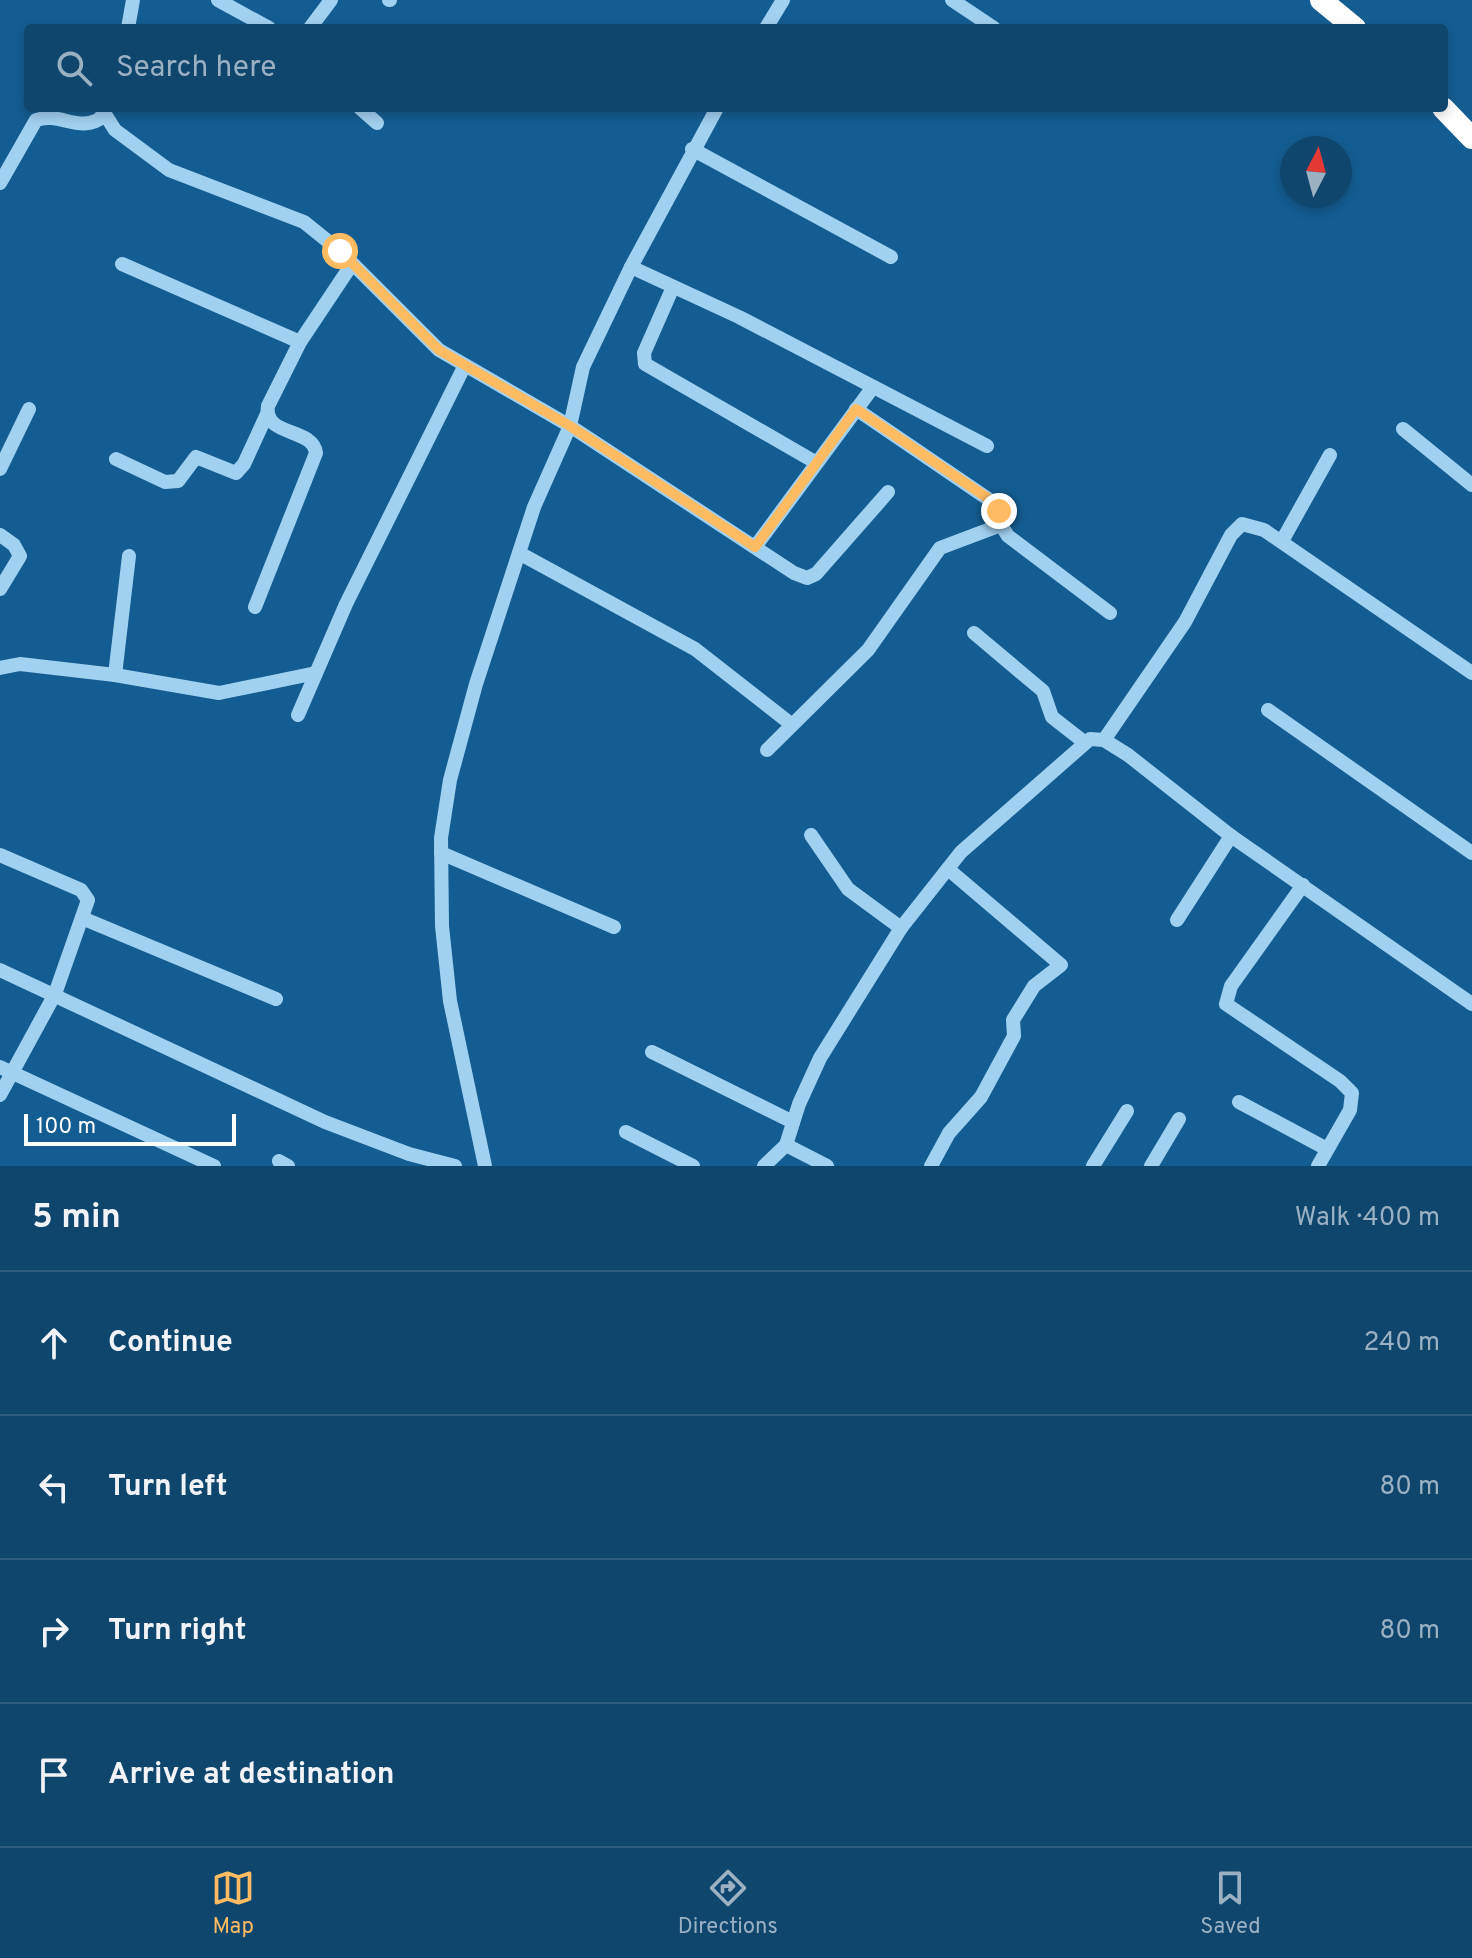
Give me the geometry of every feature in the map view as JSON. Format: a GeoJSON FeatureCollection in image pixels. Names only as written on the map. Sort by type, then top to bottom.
{"type":"FeatureCollection","features":[{"type":"Feature","properties":{"kind":"highway"},"geometry":{"type":"LineString","coordinates":[[1321,0],[1350,24]]}},
{"type":"Feature","properties":{"kind":"highway"},"geometry":{"type":"LineString","coordinates":[[1447,112],[1472,138]]}},
{"type":"Feature","properties":{"kind":"street"},"geometry":{"type":"LineString","coordinates":[[129,24],[133,0]]}},
{"type":"Feature","properties":{"kind":"street"},"geometry":{"type":"LineString","coordinates":[[218,0],[262,24]]}},
{"type":"Feature","properties":{"kind":"street"},"geometry":{"type":"LineString","coordinates":[[313,24],[331,0]]}},
{"type":"Feature","properties":{"kind":"street"},"geometry":{"type":"LineString","coordinates":[[768,24],[783,0]]}},
{"type":"Feature","properties":{"kind":"street"},"geometry":{"type":"LineString","coordinates":[[952,0],[988,24]]}},
{"type":"Feature","properties":{"kind":"street"},"geometry":{"type":"LineString","coordinates":[[0,183],[36,120],[46,118],[83,126],[103,112],[115,130],[169,170],[304,222],[352,264],[439,350],[570,426],[794,573],[811,577],[888,492]]}},
{"type":"Feature","properties":{"kind":"street"},"geometry":{"type":"LineString","coordinates":[[365,112],[377,123]]}},
{"type":"Feature","properties":{"kind":"street"},"geometry":{"type":"LineString","coordinates":[[485,1166],[450,1001],[442,926],[441,853],[450,780],[476,684],[534,507],[570,426],[583,367],[631,267],[715,112]]}},
{"type":"Feature","properties":{"kind":"street"},"geometry":{"type":"LineString","coordinates":[[692,149],[891,257]]}},
{"type":"Feature","properties":{"kind":"street"},"geometry":{"type":"LineString","coordinates":[[122,264],[300,342]]}},
{"type":"Feature","properties":{"kind":"street"},"geometry":{"type":"LineString","coordinates":[[116,459],[165,482],[178,481],[196,457],[236,473],[244,464],[300,342],[352,264]]}},
{"type":"Feature","properties":{"kind":"street"},"geometry":{"type":"LineString","coordinates":[[631,267],[987,446]]}},
{"type":"Feature","properties":{"kind":"street"},"geometry":{"type":"LineString","coordinates":[[673,287],[644,353],[645,364],[815,462]]}},
{"type":"Feature","properties":{"kind":"street"},"geometry":{"type":"LineString","coordinates":[[298,715],[346,604],[464,367]]}},
{"type":"Feature","properties":{"kind":"street"},"geometry":{"type":"LineString","coordinates":[[755,547],[873,387]]}},
{"type":"Feature","properties":{"kind":"street"},"geometry":{"type":"LineString","coordinates":[[0,469],[29,409]]}},
{"type":"Feature","properties":{"kind":"street"},"geometry":{"type":"LineString","coordinates":[[856,409],[997,505],[1001,525],[1015,543],[1110,613]]}},
{"type":"Feature","properties":{"kind":"street"},"geometry":{"type":"LineString","coordinates":[[255,607],[316,453],[310,440],[272,423],[267,414]]}},
{"type":"Feature","properties":{"kind":"street"},"geometry":{"type":"LineString","coordinates":[[1403,429],[1472,485]]}},
{"type":"Feature","properties":{"kind":"street"},"geometry":{"type":"LineString","coordinates":[[1282,541],[1330,455]]}},
{"type":"Feature","properties":{"kind":"street"},"geometry":{"type":"LineString","coordinates":[[1104,740],[1185,622],[1234,530],[1247,523],[1282,541],[1472,673]]}},
{"type":"Feature","properties":{"kind":"street"},"geometry":{"type":"LineString","coordinates":[[767,750],[868,650],[940,548],[1001,525]]}},
{"type":"Feature","properties":{"kind":"street"},"geometry":{"type":"LineString","coordinates":[[0,535],[14,545],[20,556],[0,589]]}},
{"type":"Feature","properties":{"kind":"street"},"geometry":{"type":"LineString","coordinates":[[519,553],[695,649],[791,724]]}},
{"type":"Feature","properties":{"kind":"street"},"geometry":{"type":"LineString","coordinates":[[115,675],[129,556]]}},
{"type":"Feature","properties":{"kind":"street"},"geometry":{"type":"LineString","coordinates":[[974,633],[1043,691],[1052,717],[1084,742]]}},
{"type":"Feature","properties":{"kind":"street"},"geometry":{"type":"LineString","coordinates":[[0,668],[20,664],[115,675],[219,693],[316,673]]}},
{"type":"Feature","properties":{"kind":"street"},"geometry":{"type":"LineString","coordinates":[[1268,710],[1472,853]]}},
{"type":"Feature","properties":{"kind":"street"},"geometry":{"type":"LineString","coordinates":[[764,1166],[786,1145],[820,1058],[848,1008],[901,928],[969,844],[1084,742],[1104,740],[1231,836],[1472,1004]]}},
{"type":"Feature","properties":{"kind":"street"},"geometry":{"type":"LineString","coordinates":[[811,835],[848,889],[901,928]]}},
{"type":"Feature","properties":{"kind":"street"},"geometry":{"type":"LineString","coordinates":[[1177,920],[1231,836]]}},
{"type":"Feature","properties":{"kind":"street"},"geometry":{"type":"LineString","coordinates":[[441,853],[614,927]]}},
{"type":"Feature","properties":{"kind":"street"},"geometry":{"type":"LineString","coordinates":[[0,855],[81,890],[88,900],[55,994],[6,1070],[0,1095]]}},
{"type":"Feature","properties":{"kind":"street"},"geometry":{"type":"LineString","coordinates":[[931,1166],[949,1133],[981,1097],[1014,1036],[1013,1020],[1034,986],[1061,965],[948,869]]}},
{"type":"Feature","properties":{"kind":"street"},"geometry":{"type":"LineString","coordinates":[[1303,885],[1231,986],[1226,1004],[1349,1088],[1353,1101],[1318,1166]]}},
{"type":"Feature","properties":{"kind":"street"},"geometry":{"type":"LineString","coordinates":[[82,918],[276,999]]}},
{"type":"Feature","properties":{"kind":"street"},"geometry":{"type":"LineString","coordinates":[[0,970],[325,1122],[409,1154],[455,1166]]}},
{"type":"Feature","properties":{"kind":"street"},"geometry":{"type":"LineString","coordinates":[[652,1052],[793,1122]]}},
{"type":"Feature","properties":{"kind":"street"},"geometry":{"type":"LineString","coordinates":[[6,1070],[214,1166]]}},
{"type":"Feature","properties":{"kind":"street"},"geometry":{"type":"LineString","coordinates":[[1239,1102],[1327,1149]]}},
{"type":"Feature","properties":{"kind":"street"},"geometry":{"type":"LineString","coordinates":[[1093,1166],[1127,1111]]}},
{"type":"Feature","properties":{"kind":"street"},"geometry":{"type":"LineString","coordinates":[[1151,1166],[1179,1119]]}},
{"type":"Feature","properties":{"kind":"street"},"geometry":{"type":"LineString","coordinates":[[626,1132],[693,1166]]}},
{"type":"Feature","properties":{"kind":"street"},"geometry":{"type":"LineString","coordinates":[[786,1145],[827,1166]]}},
{"type":"Feature","properties":{"kind":"route"},"geometry":{"type":"LineString","coordinates":[[340,251],[439,350],[570,426],[755,547],[856,409],[989,499],[999,511]]}}]}
